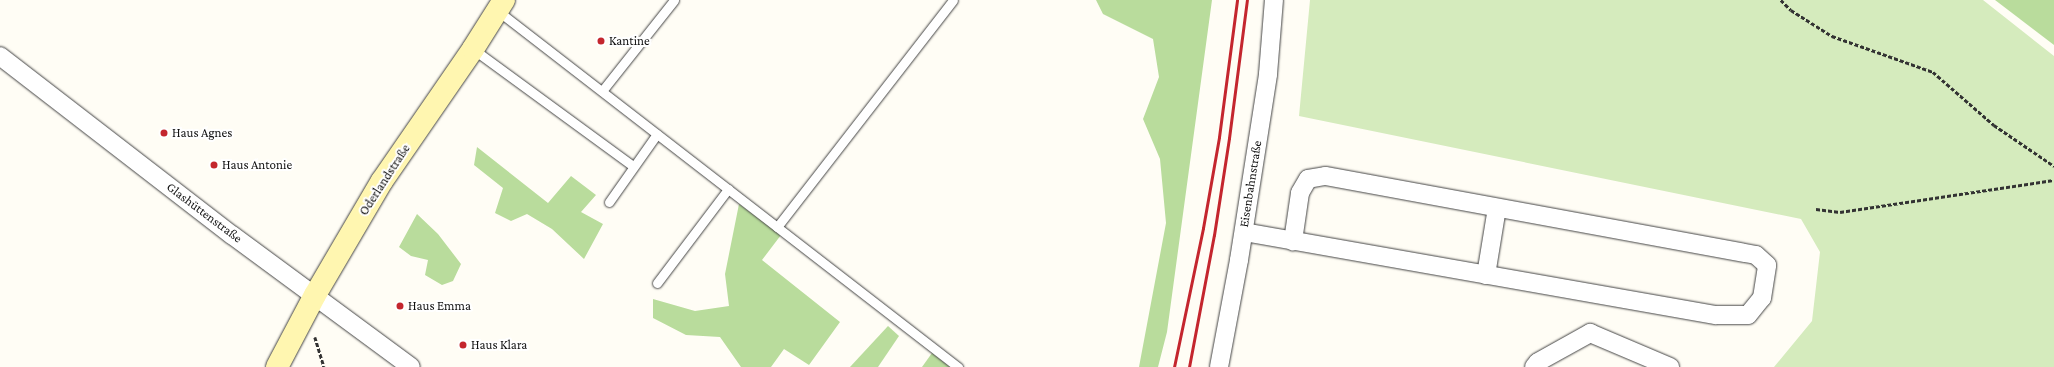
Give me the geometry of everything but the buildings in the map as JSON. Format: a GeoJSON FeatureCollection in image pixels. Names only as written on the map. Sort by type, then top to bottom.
{"type":"FeatureCollection","features":[{"type":"Feature","properties":{"kind":"street","name":"Eisenbahnstraße"},"geometry":{"type":"LineString","coordinates":[[1219,367],[1244,232],[1268,74],[1274,0]]}},
{"type":"Feature","properties":{"kind":"street","name":"Oderlandstraße"},"geometry":{"type":"LineString","coordinates":[[277,367],[315,295],[382,181],[473,49],[501,5]]}},
{"type":"Feature","properties":{"kind":"street","name":"Glashüttenstraße"},"geometry":{"type":"LineString","coordinates":[[0,56],[232,235],[411,367]]}},
{"type":"Feature","properties":{"kind":"street"},"geometry":{"type":"LineString","coordinates":[[1244,232],[1293,241],[1486,275],[1716,315],[1748,315],[1762,298],[1767,265],[1756,255],[1325,176],[1308,179],[1300,193],[1293,241]]}},
{"type":"Feature","properties":{"kind":"street"},"geometry":{"type":"LineString","coordinates":[[1486,275],[1497,208]]}},
{"type":"Feature","properties":{"kind":"street"},"geometry":{"type":"LineString","coordinates":[[1534,367],[1538,362],[1590,333],[1670,367]]}},
{"type":"Feature","properties":{"kind":"lane"},"geometry":{"type":"LineString","coordinates":[[602,91],[674,0]]}},
{"type":"Feature","properties":{"kind":"lane"},"geometry":{"type":"LineString","coordinates":[[778,227],[953,0]]}},
{"type":"Feature","properties":{"kind":"lane"},"geometry":{"type":"LineString","coordinates":[[501,5],[602,91],[958,367]]}},
{"type":"Feature","properties":{"kind":"lane"},"geometry":{"type":"LineString","coordinates":[[473,49],[633,166]]}},
{"type":"Feature","properties":{"kind":"lane"},"geometry":{"type":"LineString","coordinates":[[608,202],[657,134]]}},
{"type":"Feature","properties":{"kind":"lane"},"geometry":{"type":"LineString","coordinates":[[657,283],[728,189]]}},
{"type":"Feature","properties":{"kind":"path"},"geometry":{"type":"LineString","coordinates":[[1781,0],[1791,10],[1832,36],[1933,72],[1994,125],[2054,166]]}},
{"type":"Feature","properties":{"kind":"path"},"geometry":{"type":"LineString","coordinates":[[1816,209],[1840,212],[2054,180]]}},
{"type":"Feature","properties":{"kind":"green space"},"geometry":{"type":"Polygon","coordinates":[[[1096,0],[1212,0],[1167,332],[1158,367],[1139,367],[1166,223],[1160,159],[1143,119],[1159,77],[1153,39],[1103,14],[1096,0]]]}},
{"type":"Feature","properties":{"kind":"green space"},"geometry":{"type":"Polygon","coordinates":[[[1310,0],[1983,0],[2054,56],[2054,367],[1774,367],[1812,321],[1820,252],[1801,219],[1299,116],[1310,0]]]}},
{"type":"Feature","properties":{"kind":"green space"},"geometry":{"type":"Polygon","coordinates":[[[1995,0],[2054,0],[2054,45],[1995,0]]]}},
{"type":"Feature","properties":{"kind":"green space"},"geometry":{"type":"Polygon","coordinates":[[[477,147],[548,203],[571,176],[596,195],[581,212],[603,224],[584,259],[552,229],[527,214],[511,221],[495,213],[503,188],[474,165],[477,147]]]}},
{"type":"Feature","properties":{"kind":"green space"},"geometry":{"type":"Polygon","coordinates":[[[739,204],[781,235],[762,260],[840,322],[809,365],[784,349],[771,367],[741,367],[720,337],[686,335],[653,318],[653,299],[695,311],[729,306],[725,274],[739,204]]]}},
{"type":"Feature","properties":{"kind":"green space"},"geometry":{"type":"Polygon","coordinates":[[[417,214],[438,234],[461,264],[453,281],[442,285],[425,275],[428,260],[411,256],[399,247],[417,214]]]}},
{"type":"Feature","properties":{"kind":"green space"},"geometry":{"type":"Polygon","coordinates":[[[888,326],[899,336],[878,367],[850,367],[888,326]]]}},
{"type":"Feature","properties":{"kind":"green space"},"geometry":{"type":"Polygon","coordinates":[[[932,353],[950,367],[922,367],[932,353]]]}},
{"type":"Feature","properties":{"kind":"railway"},"geometry":{"type":"LineString","coordinates":[[1174,367],[1203,228],[1219,137],[1237,0]]}},
{"type":"Feature","properties":{"kind":"railway"},"geometry":{"type":"LineString","coordinates":[[1189,367],[1214,235],[1229,138],[1247,0]]}},
{"type":"Feature","properties":{"kind":"place","name":"Kantine"},"geometry":{"type":"Point","coordinates":[601,41]}},
{"type":"Feature","properties":{"kind":"place","name":"Haus Agnes"},"geometry":{"type":"Point","coordinates":[164,133]}},
{"type":"Feature","properties":{"kind":"place","name":"Haus Antonie"},"geometry":{"type":"Point","coordinates":[214,165]}},
{"type":"Feature","properties":{"kind":"place","name":"Haus Emma"},"geometry":{"type":"Point","coordinates":[400,306]}},
{"type":"Feature","properties":{"kind":"place","name":"Haus Klara"},"geometry":{"type":"Point","coordinates":[463,345]}}]}
